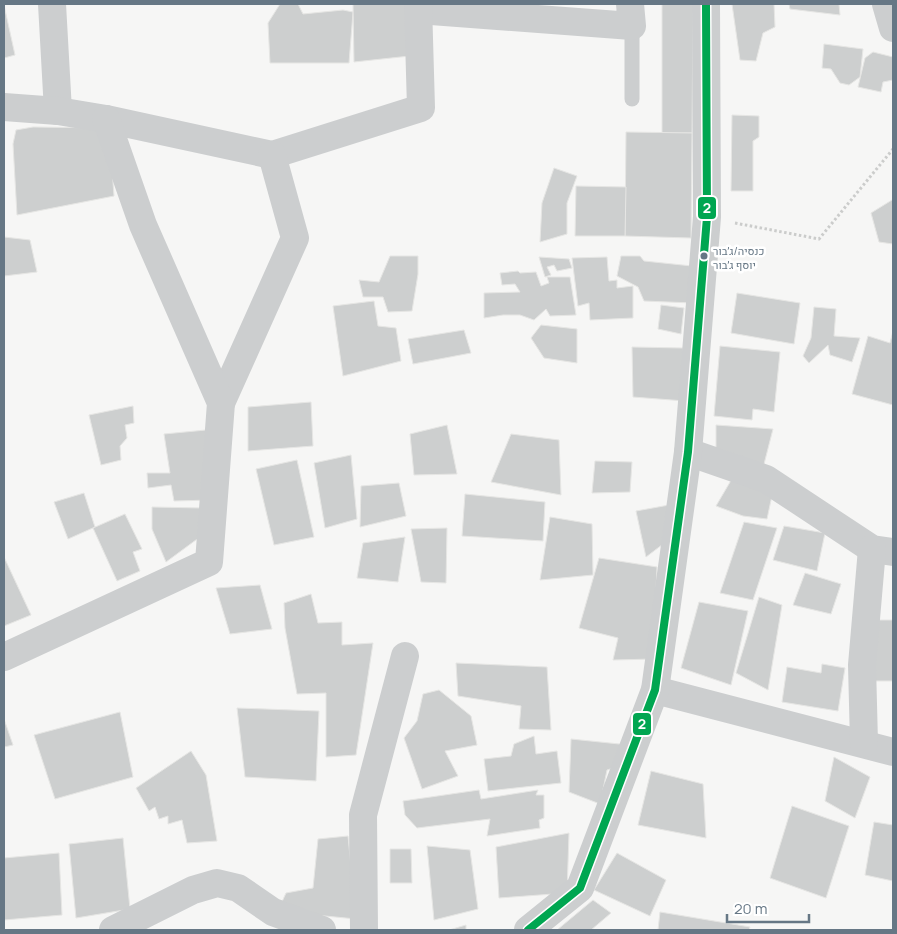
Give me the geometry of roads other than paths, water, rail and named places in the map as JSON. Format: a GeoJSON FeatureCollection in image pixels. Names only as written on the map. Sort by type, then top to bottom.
{"type":"FeatureCollection","features":[{"type":"Feature","properties":{"kind":"street"},"geometry":{"type":"LineString","coordinates":[[52,4],[58,110]]}},
{"type":"Feature","properties":{"kind":"street"},"geometry":{"type":"LineString","coordinates":[[528,930],[580,888],[655,690],[688,452],[707,218],[706,4]]}},
{"type":"Feature","properties":{"kind":"street"},"geometry":{"type":"LineString","coordinates":[[886,4],[893,28]]}},
{"type":"Feature","properties":{"kind":"street"},"geometry":{"type":"LineString","coordinates":[[4,107],[58,110],[272,155],[421,108],[418,7],[631,15]]}},
{"type":"Feature","properties":{"kind":"street"},"geometry":{"type":"LineString","coordinates":[[106,119],[143,225],[220,403]]}},
{"type":"Feature","properties":{"kind":"street"},"geometry":{"type":"LineString","coordinates":[[4,657],[209,562],[220,403],[295,238],[272,155]]}},
{"type":"Feature","properties":{"kind":"street"},"geometry":{"type":"LineString","coordinates":[[688,452],[766,479],[883,550],[862,665],[864,743]]}},
{"type":"Feature","properties":{"kind":"street"},"geometry":{"type":"LineString","coordinates":[[364,930],[363,815],[405,656]]}},
{"type":"Feature","properties":{"kind":"street"},"geometry":{"type":"LineString","coordinates":[[655,690],[893,752]]}},
{"type":"Feature","properties":{"kind":"street"},"geometry":{"type":"LineString","coordinates":[[114,930],[193,890],[217,883],[238,888],[273,912],[322,930]]}},
{"type":"Feature","properties":{"kind":"lane"},"geometry":{"type":"LineString","coordinates":[[631,15],[632,98]]}},
{"type":"Feature","properties":{"kind":"place","name":"כנסיה/ג׳בור יוסף ג׳בור"},"geometry":{"type":"Point","coordinates":[704,256]}}]}
